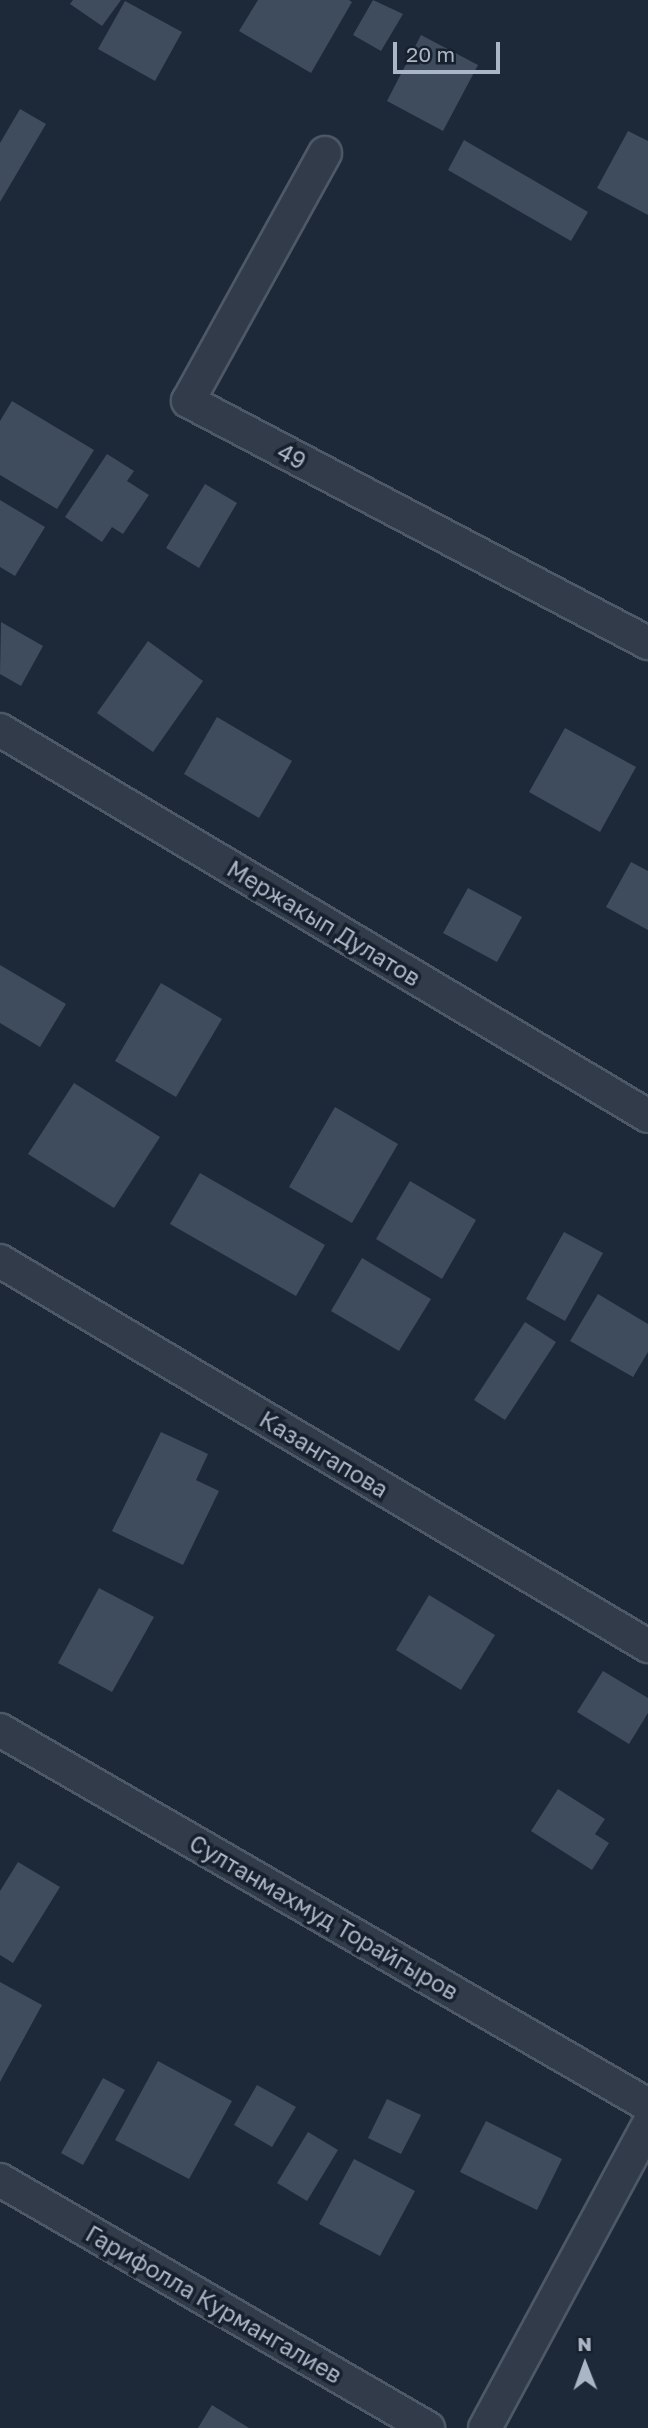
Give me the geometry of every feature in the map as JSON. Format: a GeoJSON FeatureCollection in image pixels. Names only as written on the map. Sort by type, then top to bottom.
{"type":"FeatureCollection","features":[{"type":"Feature","properties":{"kind":"street","name":"49"},"geometry":{"type":"LineString","coordinates":[[325,153],[188,401],[648,643]]}},
{"type":"Feature","properties":{"kind":"street","name":"Мержакып Дулатов"},"geometry":{"type":"LineString","coordinates":[[0,730],[648,1116]]}},
{"type":"Feature","properties":{"kind":"street","name":"Казангапова"},"geometry":{"type":"LineString","coordinates":[[0,1261],[648,1646]]}},
{"type":"Feature","properties":{"kind":"street","name":"Султанмахмуд Торайгыров"},"geometry":{"type":"LineString","coordinates":[[0,1730],[648,2105]]}},
{"type":"Feature","properties":{"kind":"street"},"geometry":{"type":"LineString","coordinates":[[485,2428],[648,2125]]}},
{"type":"Feature","properties":{"kind":"street","name":"Гарифолла Курмангалиев"},"geometry":{"type":"LineString","coordinates":[[0,2180],[428,2428]]}},
{"type":"Feature","properties":{"kind":"building"},"geometry":{"type":"Polygon","coordinates":[[[73,0],[121,0],[102,26],[70,4],[73,0]]]}},
{"type":"Feature","properties":{"kind":"building"},"geometry":{"type":"Polygon","coordinates":[[[258,0],[352,2],[311,73],[239,31],[258,0]]]}},
{"type":"Feature","properties":{"kind":"building"},"geometry":{"type":"Polygon","coordinates":[[[373,0],[403,14],[381,51],[353,35],[373,0]]]}},
{"type":"Feature","properties":{"kind":"building"},"geometry":{"type":"Polygon","coordinates":[[[125,1],[182,32],[155,81],[98,49],[125,1]]]}},
{"type":"Feature","properties":{"kind":"building"},"geometry":{"type":"Polygon","coordinates":[[[421,35],[478,65],[443,131],[387,101],[421,35]]]}},
{"type":"Feature","properties":{"kind":"building"},"geometry":{"type":"Polygon","coordinates":[[[20,109],[46,124],[0,202],[0,143],[20,109]]]}},
{"type":"Feature","properties":{"kind":"building"},"geometry":{"type":"Polygon","coordinates":[[[628,131],[648,141],[648,215],[597,188],[628,131]]]}},
{"type":"Feature","properties":{"kind":"building"},"geometry":{"type":"Polygon","coordinates":[[[464,140],[588,212],[571,241],[448,170],[464,140]]]}},
{"type":"Feature","properties":{"kind":"building"},"geometry":{"type":"Polygon","coordinates":[[[12,401],[94,450],[57,509],[0,475],[0,421],[12,401]]]}},
{"type":"Feature","properties":{"kind":"building"},"geometry":{"type":"Polygon","coordinates":[[[107,454],[134,471],[127,481],[149,495],[123,534],[112,527],[102,542],[65,517],[107,454]]]}},
{"type":"Feature","properties":{"kind":"building"},"geometry":{"type":"Polygon","coordinates":[[[205,484],[237,503],[199,568],[166,548],[205,484]]]}},
{"type":"Feature","properties":{"kind":"building"},"geometry":{"type":"Polygon","coordinates":[[[0,500],[45,527],[15,576],[0,567],[0,500]]]}},
{"type":"Feature","properties":{"kind":"building"},"geometry":{"type":"Polygon","coordinates":[[[1,622],[43,646],[21,686],[0,674],[1,622]]]}},
{"type":"Feature","properties":{"kind":"building"},"geometry":{"type":"Polygon","coordinates":[[[148,641],[203,681],[153,752],[97,713],[148,641]]]}},
{"type":"Feature","properties":{"kind":"building"},"geometry":{"type":"Polygon","coordinates":[[[217,717],[292,761],[259,818],[184,774],[217,717]]]}},
{"type":"Feature","properties":{"kind":"building"},"geometry":{"type":"Polygon","coordinates":[[[565,728],[636,767],[600,832],[529,792],[565,728]]]}},
{"type":"Feature","properties":{"kind":"building"},"geometry":{"type":"Polygon","coordinates":[[[631,862],[648,871],[648,930],[606,907],[631,862]]]}},
{"type":"Feature","properties":{"kind":"building"},"geometry":{"type":"Polygon","coordinates":[[[468,888],[522,917],[497,962],[443,933],[468,888]]]}},
{"type":"Feature","properties":{"kind":"building"},"geometry":{"type":"Polygon","coordinates":[[[0,965],[66,1004],[40,1047],[0,1023],[0,965]]]}},
{"type":"Feature","properties":{"kind":"building"},"geometry":{"type":"Polygon","coordinates":[[[161,983],[222,1019],[176,1097],[115,1061],[161,983]]]}},
{"type":"Feature","properties":{"kind":"building"},"geometry":{"type":"Polygon","coordinates":[[[74,1083],[160,1137],[114,1208],[28,1154],[74,1083]]]}},
{"type":"Feature","properties":{"kind":"building"},"geometry":{"type":"Polygon","coordinates":[[[335,1107],[398,1144],[352,1223],[289,1187],[335,1107]]]}},
{"type":"Feature","properties":{"kind":"building"},"geometry":{"type":"Polygon","coordinates":[[[200,1173],[325,1245],[296,1296],[170,1224],[200,1173]]]}},
{"type":"Feature","properties":{"kind":"building"},"geometry":{"type":"Polygon","coordinates":[[[410,1181],[476,1220],[442,1279],[376,1239],[410,1181]]]}},
{"type":"Feature","properties":{"kind":"building"},"geometry":{"type":"Polygon","coordinates":[[[564,1232],[603,1253],[565,1321],[526,1299],[564,1232]]]}},
{"type":"Feature","properties":{"kind":"building"},"geometry":{"type":"Polygon","coordinates":[[[362,1258],[431,1299],[399,1351],[331,1311],[362,1258]]]}},
{"type":"Feature","properties":{"kind":"building"},"geometry":{"type":"Polygon","coordinates":[[[598,1294],[648,1324],[648,1352],[633,1377],[570,1341],[598,1294]]]}},
{"type":"Feature","properties":{"kind":"building"},"geometry":{"type":"Polygon","coordinates":[[[525,1322],[556,1342],[505,1420],[474,1400],[525,1322]]]}},
{"type":"Feature","properties":{"kind":"building"},"geometry":{"type":"Polygon","coordinates":[[[161,1432],[208,1454],[196,1480],[219,1491],[183,1565],[112,1531],[161,1432]]]}},
{"type":"Feature","properties":{"kind":"building"},"geometry":{"type":"Polygon","coordinates":[[[99,1588],[154,1617],[112,1692],[58,1663],[99,1588]]]}},
{"type":"Feature","properties":{"kind":"building"},"geometry":{"type":"Polygon","coordinates":[[[429,1595],[495,1635],[461,1690],[396,1650],[429,1595]]]}},
{"type":"Feature","properties":{"kind":"building"},"geometry":{"type":"Polygon","coordinates":[[[603,1671],[648,1698],[648,1713],[629,1744],[577,1712],[603,1671]]]}},
{"type":"Feature","properties":{"kind":"building"},"geometry":{"type":"Polygon","coordinates":[[[558,1789],[605,1819],[595,1834],[609,1843],[592,1870],[531,1831],[558,1789]]]}},
{"type":"Feature","properties":{"kind":"building"},"geometry":{"type":"Polygon","coordinates":[[[18,1862],[60,1887],[13,1963],[0,1955],[0,1891],[18,1862]]]}},
{"type":"Feature","properties":{"kind":"building"},"geometry":{"type":"Polygon","coordinates":[[[0,1982],[42,2005],[0,2082],[0,1982]]]}},
{"type":"Feature","properties":{"kind":"building"},"geometry":{"type":"Polygon","coordinates":[[[158,2061],[232,2101],[189,2179],[115,2140],[158,2061]]]}},
{"type":"Feature","properties":{"kind":"building"},"geometry":{"type":"Polygon","coordinates":[[[103,2078],[125,2090],[83,2165],[61,2153],[103,2078]]]}},
{"type":"Feature","properties":{"kind":"building"},"geometry":{"type":"Polygon","coordinates":[[[257,2085],[296,2107],[272,2147],[234,2125],[257,2085]]]}},
{"type":"Feature","properties":{"kind":"building"},"geometry":{"type":"Polygon","coordinates":[[[387,2099],[421,2115],[401,2154],[368,2138],[387,2099]]]}},
{"type":"Feature","properties":{"kind":"building"},"geometry":{"type":"Polygon","coordinates":[[[486,2121],[562,2159],[537,2210],[460,2172],[486,2121]]]}},
{"type":"Feature","properties":{"kind":"building"},"geometry":{"type":"Polygon","coordinates":[[[308,2132],[338,2150],[307,2201],[277,2183],[308,2132]]]}},
{"type":"Feature","properties":{"kind":"building"},"geometry":{"type":"Polygon","coordinates":[[[354,2159],[415,2191],[380,2256],[319,2224],[354,2159]]]}},
{"type":"Feature","properties":{"kind":"building"},"geometry":{"type":"Polygon","coordinates":[[[212,2405],[249,2428],[198,2428],[212,2405]]]}}]}
